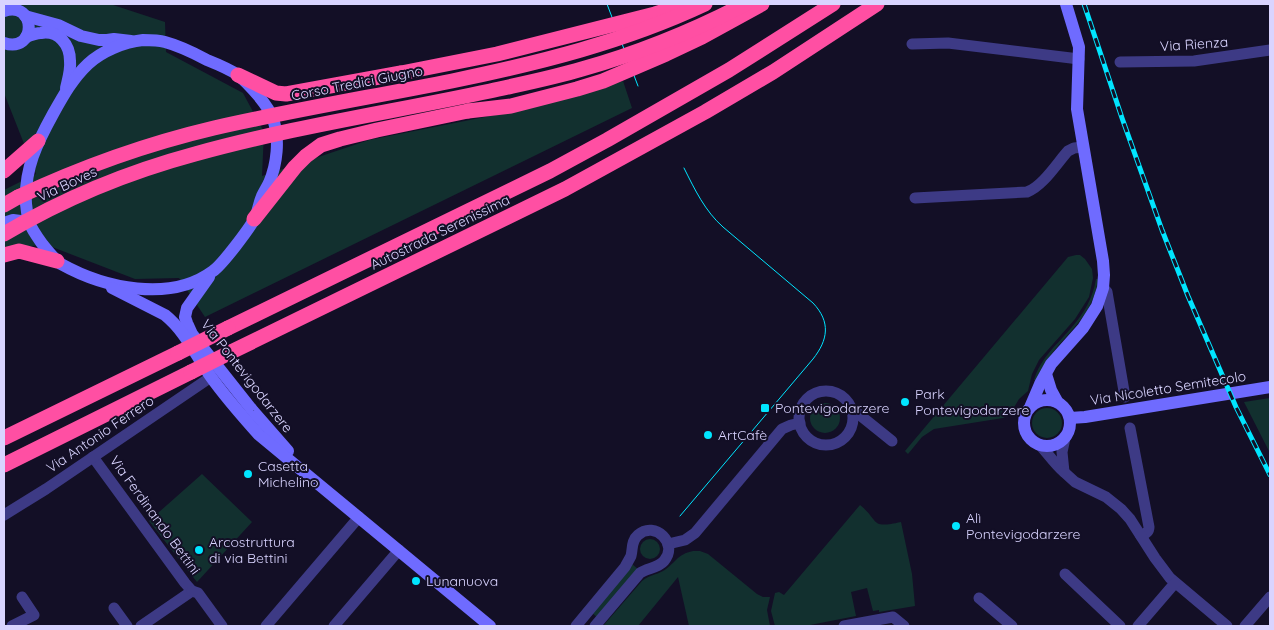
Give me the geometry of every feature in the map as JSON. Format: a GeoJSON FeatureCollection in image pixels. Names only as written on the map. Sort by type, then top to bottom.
{"type":"FeatureCollection","features":[{"type":"Feature","properties":{"kind":"highway"},"geometry":{"type":"LineString","coordinates":[[238,76],[276,93],[286,94],[497,54],[654,14],[685,4]]}},
{"type":"Feature","properties":{"kind":"highway","name":"Corso Tredici Giugno"},"geometry":{"type":"LineString","coordinates":[[18,197],[87,167],[174,138],[242,122],[501,71],[554,58],[610,42],[705,4]]}},
{"type":"Feature","properties":{"kind":"highway","name":"Via Boves"},"geometry":{"type":"LineString","coordinates":[[4,234],[48,210],[90,191],[146,169],[194,154],[259,138],[547,79],[655,45],[688,32],[745,4]]}},
{"type":"Feature","properties":{"kind":"highway"},"geometry":{"type":"LineString","coordinates":[[254,219],[295,167],[321,145],[377,130],[468,111],[511,106],[603,81],[702,38],[762,4]]}},
{"type":"Feature","properties":{"kind":"highway","name":"Autostrada Serenissima"},"geometry":{"type":"LineString","coordinates":[[4,438],[523,184],[590,149],[729,70],[833,4]]}},
{"type":"Feature","properties":{"kind":"highway","name":"Autostrada Serenissima"},"geometry":{"type":"LineString","coordinates":[[4,465],[565,189],[773,72],[877,4]]}},
{"type":"Feature","properties":{"kind":"highway"},"geometry":{"type":"LineString","coordinates":[[4,171],[38,141]]}},
{"type":"Feature","properties":{"kind":"highway","name":"Via Boves"},"geometry":{"type":"LineString","coordinates":[[4,205],[18,197]]}},
{"type":"Feature","properties":{"kind":"highway"},"geometry":{"type":"LineString","coordinates":[[4,255],[19,251],[57,261]]}},
{"type":"Feature","properties":{"kind":"main road"},"geometry":{"type":"LineString","coordinates":[[1031,405],[1043,399],[1050,399],[1063,405],[1068,411],[1070,418],[1070,425],[1065,438],[1053,445],[1040,445],[1030,438],[1024,428],[1026,412],[1054,360],[1089,320],[1100,302],[1103,288],[1103,266],[1077,102],[1079,47],[1066,4]]}},
{"type":"Feature","properties":{"kind":"main road"},"geometry":{"type":"LineString","coordinates":[[4,11],[15,10],[21,12],[29,26],[23,40],[16,44],[4,42]]}},
{"type":"Feature","properties":{"kind":"main road"},"geometry":{"type":"LineString","coordinates":[[25,16],[58,25],[81,36],[99,40],[114,38],[131,41]]}},
{"type":"Feature","properties":{"kind":"main road"},"geometry":{"type":"LineString","coordinates":[[26,36],[43,32],[53,33],[61,37],[69,51],[70,60],[65,91]]}},
{"type":"Feature","properties":{"kind":"main road"},"geometry":{"type":"LineString","coordinates":[[131,41],[95,58],[78,74],[65,91],[38,141],[28,172],[26,191],[29,222],[39,240],[57,261],[104,283],[159,290],[193,283],[214,271]]}},
{"type":"Feature","properties":{"kind":"main road","name":"Via Pontevigodarzere"},"geometry":{"type":"LineString","coordinates":[[131,41],[163,41],[217,64],[238,76],[263,101],[273,119],[277,142],[275,164],[270,182],[262,196],[254,219],[187,308],[186,317],[192,334],[253,411],[304,471]]}},
{"type":"Feature","properties":{"kind":"main road"},"geometry":{"type":"LineString","coordinates":[[4,223],[13,220],[29,222]]}},
{"type":"Feature","properties":{"kind":"main road"},"geometry":{"type":"LineString","coordinates":[[4,246],[19,251]]}},
{"type":"Feature","properties":{"kind":"main road","name":"Via Pontevigodarzere"},"geometry":{"type":"LineString","coordinates":[[104,283],[173,321],[211,377],[237,411],[259,435],[490,626]]}},
{"type":"Feature","properties":{"kind":"main road"},"geometry":{"type":"LineString","coordinates":[[1046,374],[1057,401]]}},
{"type":"Feature","properties":{"kind":"main road","name":"Via Nicoletto Semitecolo"},"geometry":{"type":"LineString","coordinates":[[1070,418],[1270,387]]}},
{"type":"Feature","properties":{"kind":"street"},"geometry":{"type":"LineString","coordinates":[[912,44],[948,43],[1079,58]]}},
{"type":"Feature","properties":{"kind":"street","name":"Via Rienza"},"geometry":{"type":"LineString","coordinates":[[1120,62],[1194,61],[1270,50]]}},
{"type":"Feature","properties":{"kind":"street"},"geometry":{"type":"LineString","coordinates":[[914,198],[1027,192],[1040,184],[1068,151],[1083,147]]}},
{"type":"Feature","properties":{"kind":"street"},"geometry":{"type":"LineString","coordinates":[[1103,288],[1107,292],[1126,397]]}},
{"type":"Feature","properties":{"kind":"street","name":"Via Antonio Ferrero"},"geometry":{"type":"LineString","coordinates":[[4,515],[46,489],[211,377]]}},
{"type":"Feature","properties":{"kind":"street"},"geometry":{"type":"LineString","coordinates":[[832,391],[840,394],[847,400],[851,408],[853,416],[852,425],[848,434],[834,444],[816,443],[808,438],[803,431],[799,414],[807,398],[814,393],[832,391]]}},
{"type":"Feature","properties":{"kind":"street"},"geometry":{"type":"LineString","coordinates":[[851,408],[892,441]]}},
{"type":"Feature","properties":{"kind":"street"},"geometry":{"type":"LineString","coordinates":[[668,544],[685,540],[695,533],[782,429],[800,423]]}},
{"type":"Feature","properties":{"kind":"street"},"geometry":{"type":"LineString","coordinates":[[848,434],[867,426],[875,427]]}},
{"type":"Feature","properties":{"kind":"street"},"geometry":{"type":"LineString","coordinates":[[1130,428],[1149,527],[1149,530],[1142,536]]}},
{"type":"Feature","properties":{"kind":"street"},"geometry":{"type":"LineString","coordinates":[[1064,472],[1062,452],[1065,438]]}},
{"type":"Feature","properties":{"kind":"street"},"geometry":{"type":"LineString","coordinates":[[1040,445],[1055,464],[1075,482],[1106,496],[1113,502],[1130,519],[1154,558],[1170,578],[1227,626]]}},
{"type":"Feature","properties":{"kind":"street","name":"Via Ferdinando Bettini"},"geometry":{"type":"LineString","coordinates":[[93,457],[192,591],[198,593],[222,626]]}},
{"type":"Feature","properties":{"kind":"street"},"geometry":{"type":"LineString","coordinates":[[266,626],[359,517]]}},
{"type":"Feature","properties":{"kind":"street"},"geometry":{"type":"LineString","coordinates":[[576,626],[625,567],[630,559],[632,543],[637,536],[648,530],[659,532],[668,544],[666,559],[660,564],[640,573],[595,626]]}},
{"type":"Feature","properties":{"kind":"street"},"geometry":{"type":"LineString","coordinates":[[334,626],[398,550]]}},
{"type":"Feature","properties":{"kind":"street"},"geometry":{"type":"LineString","coordinates":[[632,552],[635,559],[641,565],[653,567]]}},
{"type":"Feature","properties":{"kind":"street"},"geometry":{"type":"LineString","coordinates":[[1065,574],[1120,626]]}},
{"type":"Feature","properties":{"kind":"street"},"geometry":{"type":"LineString","coordinates":[[1138,626],[1175,583]]}},
{"type":"Feature","properties":{"kind":"street","name":"Via Ferdinando Bettini"},"geometry":{"type":"LineString","coordinates":[[141,626],[192,591]]}},
{"type":"Feature","properties":{"kind":"street"},"geometry":{"type":"LineString","coordinates":[[12,626],[34,615],[22,597]]}},
{"type":"Feature","properties":{"kind":"street"},"geometry":{"type":"LineString","coordinates":[[1245,626],[1270,597]]}},
{"type":"Feature","properties":{"kind":"street"},"geometry":{"type":"LineString","coordinates":[[979,598],[1012,626]]}},
{"type":"Feature","properties":{"kind":"street"},"geometry":{"type":"LineString","coordinates":[[114,608],[127,626]]}},
{"type":"Feature","properties":{"kind":"street"},"geometry":{"type":"LineString","coordinates":[[844,626],[893,617],[904,626]]}},
{"type":"Feature","properties":{"kind":"green space"},"geometry":{"type":"Polygon","coordinates":[[[4,4],[110,4],[165,22],[166,52],[243,93],[264,132],[262,176],[369,140],[530,108],[623,81],[632,108],[205,317],[179,278],[135,279],[47,245],[16,247],[4,251],[4,190],[36,174],[4,93],[4,4]]]}},
{"type":"Feature","properties":{"kind":"green space"},"geometry":{"type":"Polygon","coordinates":[[[1080,255],[1085,259],[1092,269],[1093,278],[1089,297],[1075,319],[1039,360],[1032,374],[1028,391],[1019,399],[1010,414],[1003,418],[934,429],[922,437],[908,454],[905,451],[1068,257],[1080,255]]]}},
{"type":"Feature","properties":{"kind":"green space"},"geometry":{"type":"Polygon","coordinates":[[[1096,279],[1098,279],[1094,295],[1088,309],[1051,354],[1037,380],[1034,380],[1045,358],[1084,311],[1093,293],[1096,279]]]}},
{"type":"Feature","properties":{"kind":"green space"},"geometry":{"type":"Polygon","coordinates":[[[1270,398],[1270,453],[1244,402],[1270,398]]]}},
{"type":"Feature","properties":{"kind":"green space"},"geometry":{"type":"Polygon","coordinates":[[[825,403],[836,407],[840,418],[836,429],[825,433],[814,429],[810,418],[814,407],[825,403]]]}},
{"type":"Feature","properties":{"kind":"green space"},"geometry":{"type":"Polygon","coordinates":[[[1047,408],[1058,412],[1062,423],[1058,434],[1047,438],[1036,434],[1032,423],[1036,412],[1047,408]]]}},
{"type":"Feature","properties":{"kind":"green space","name":"Arcostruttura di via Bettini"},"geometry":{"type":"Polygon","coordinates":[[[202,474],[252,522],[197,582],[149,521],[202,474]]]}},
{"type":"Feature","properties":{"kind":"green space"},"geometry":{"type":"Polygon","coordinates":[[[860,505],[879,524],[901,522],[912,574],[915,606],[879,612],[879,610],[873,611],[867,588],[851,592],[856,616],[805,626],[775,626],[771,611],[775,593],[779,592],[784,595],[860,505]]]}},
{"type":"Feature","properties":{"kind":"green space"},"geometry":{"type":"Polygon","coordinates":[[[650,539],[657,542],[660,549],[657,556],[650,559],[643,556],[640,549],[643,542],[650,539]]]}},
{"type":"Feature","properties":{"kind":"green space"},"geometry":{"type":"Polygon","coordinates":[[[693,551],[708,554],[757,594],[763,597],[770,597],[767,610],[770,626],[689,626],[678,577],[638,626],[603,626],[642,581],[663,571],[680,557],[693,551]]]}},
{"type":"Feature","properties":{"kind":"green space"},"geometry":{"type":"Polygon","coordinates":[[[632,564],[639,570],[598,618],[591,612],[632,564]]]}},
{"type":"Feature","properties":{"kind":"tram line"},"geometry":{"type":"LineString","coordinates":[[607,4],[638,86]]}},
{"type":"Feature","properties":{"kind":"tram line"},"geometry":{"type":"LineString","coordinates":[[680,516],[813,359],[822,345],[825,331],[823,317],[813,303],[717,221],[701,200],[684,168]]}},
{"type":"Feature","properties":{"kind":"railway"},"geometry":{"type":"LineString","coordinates":[[1084,4],[1122,118],[1188,296],[1236,407],[1270,475]]}},
{"type":"Feature","properties":{"kind":"place","name":"Park Pontevigodarzere"},"geometry":{"type":"Point","coordinates":[905,402]}},
{"type":"Feature","properties":{"kind":"place","name":"Pontevigodarzere"},"geometry":{"type":"Point","coordinates":[765,408]}},
{"type":"Feature","properties":{"kind":"place","name":"ArtCafè"},"geometry":{"type":"Point","coordinates":[708,435]}},
{"type":"Feature","properties":{"kind":"place","name":"Casetta Michelino"},"geometry":{"type":"Point","coordinates":[248,474]}},
{"type":"Feature","properties":{"kind":"place","name":"Alì Pontevigodarzere"},"geometry":{"type":"Point","coordinates":[956,526]}},
{"type":"Feature","properties":{"kind":"place","name":"Arcostruttura di via Bettini"},"geometry":{"type":"Point","coordinates":[199,550]}},
{"type":"Feature","properties":{"kind":"place","name":"Lunanuova"},"geometry":{"type":"Point","coordinates":[416,581]}}]}
